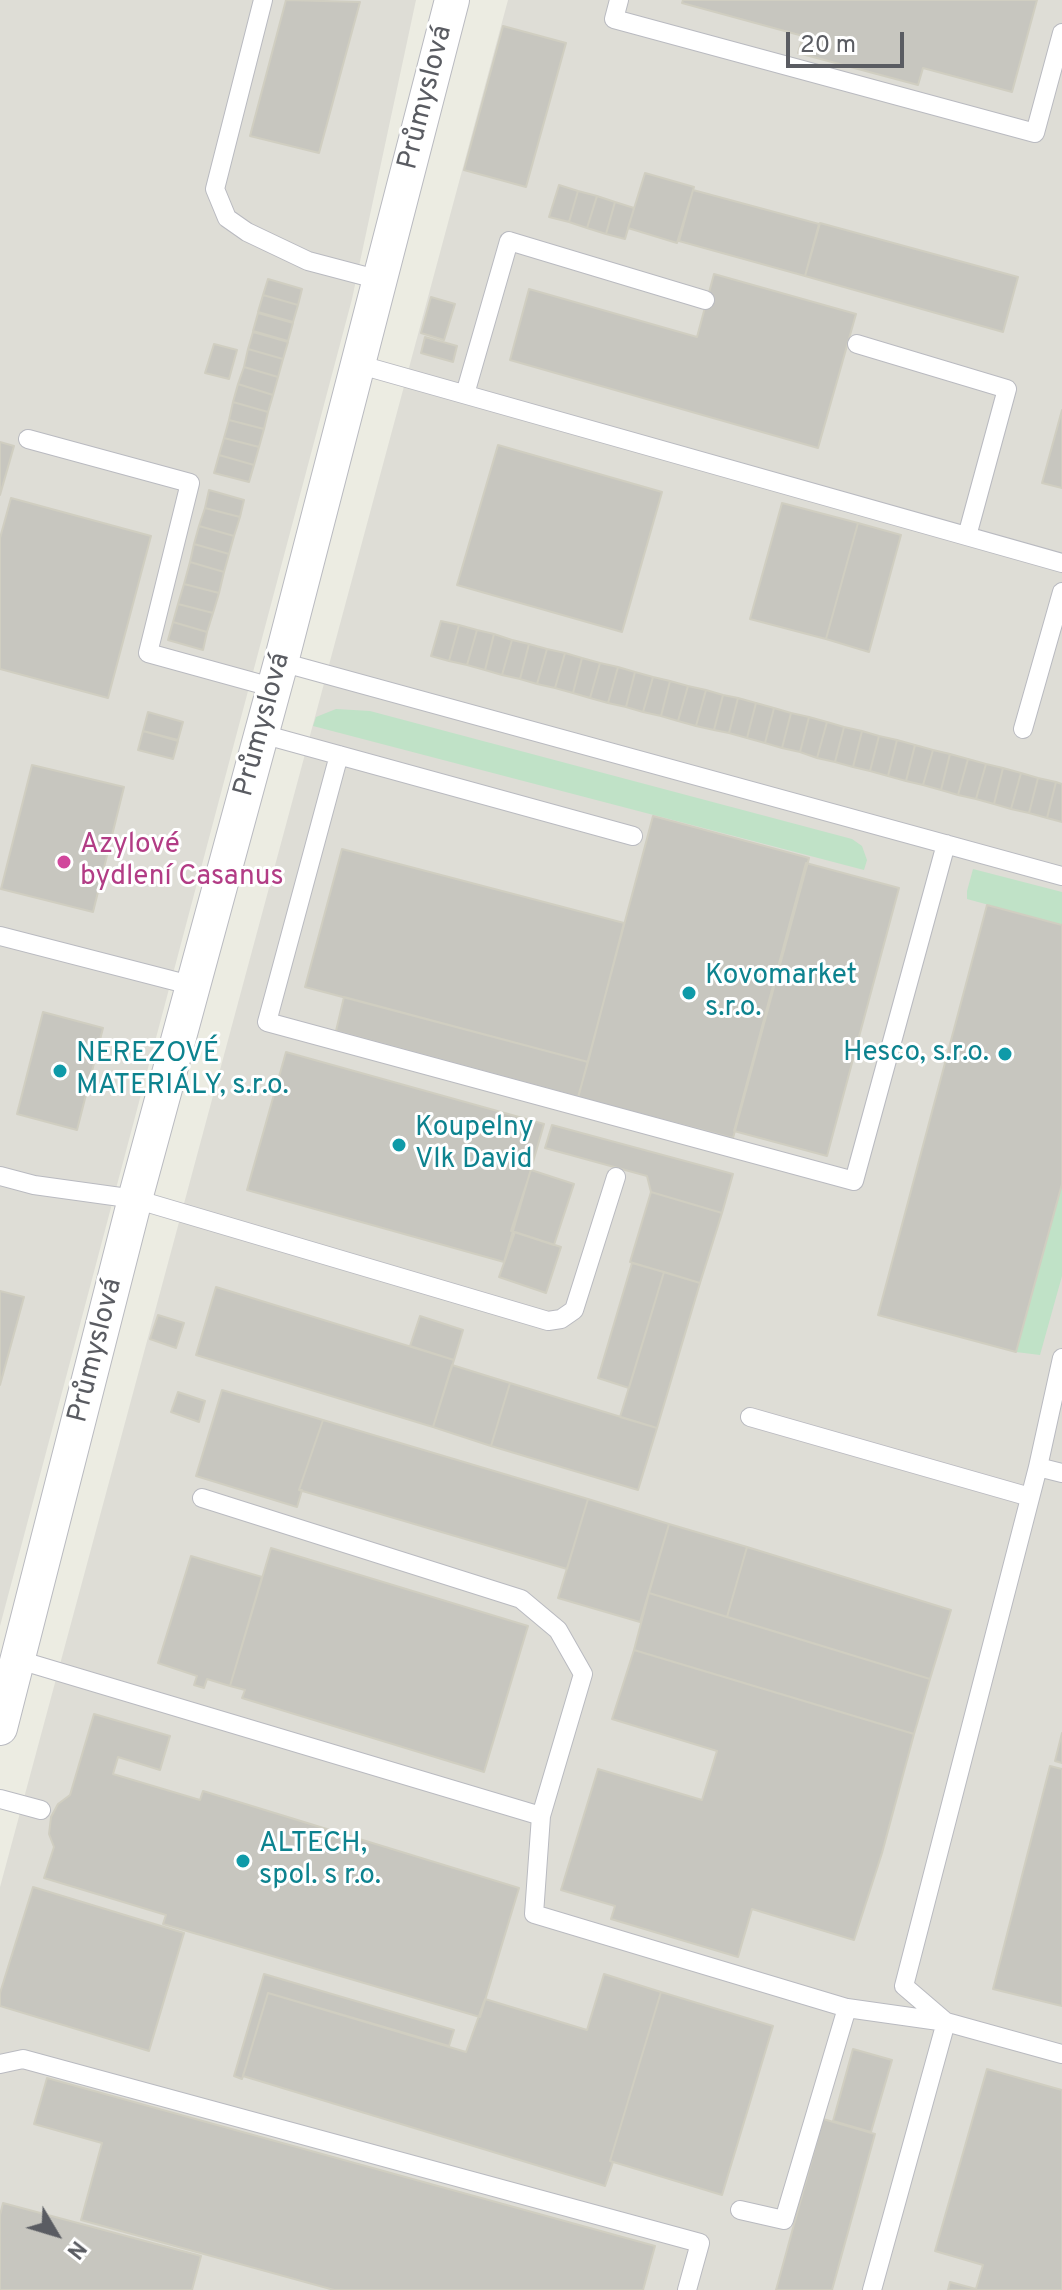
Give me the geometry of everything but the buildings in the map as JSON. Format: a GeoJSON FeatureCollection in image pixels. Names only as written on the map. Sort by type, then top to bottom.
{"type":"FeatureCollection","features":[{"type":"Feature","properties":{"kind":"street","name":"Průmyslová"},"geometry":{"type":"LineString","coordinates":[[0,1728],[135,1199],[278,675],[452,0]]}},
{"type":"Feature","properties":{"kind":"lane"},"geometry":{"type":"LineString","coordinates":[[263,0],[215,189],[227,218],[247,232],[308,261],[380,280]]}},
{"type":"Feature","properties":{"kind":"lane"},"geometry":{"type":"LineString","coordinates":[[619,0],[614,19],[1035,133],[1062,33]]}},
{"type":"Feature","properties":{"kind":"lane"},"geometry":{"type":"LineString","coordinates":[[465,394],[509,241],[705,300]]}},
{"type":"Feature","properties":{"kind":"lane"},"geometry":{"type":"LineString","coordinates":[[857,344],[1007,389],[967,536]]}},
{"type":"Feature","properties":{"kind":"lane"},"geometry":{"type":"LineString","coordinates":[[357,364],[1062,563]]}},
{"type":"Feature","properties":{"kind":"lane"},"geometry":{"type":"LineString","coordinates":[[28,439],[190,483],[148,653],[278,675],[1062,876]]}},
{"type":"Feature","properties":{"kind":"lane"},"geometry":{"type":"LineString","coordinates":[[1023,729],[1062,592]]}},
{"type":"Feature","properties":{"kind":"lane"},"geometry":{"type":"LineString","coordinates":[[262,734],[633,836]]}},
{"type":"Feature","properties":{"kind":"lane"},"geometry":{"type":"LineString","coordinates":[[339,755],[267,1022],[854,1181],[946,844]]}},
{"type":"Feature","properties":{"kind":"lane"},"geometry":{"type":"LineString","coordinates":[[0,936],[194,986]]}},
{"type":"Feature","properties":{"kind":"lane"},"geometry":{"type":"LineString","coordinates":[[0,1176],[34,1185],[135,1199],[548,1321],[561,1319],[574,1310],[616,1177]]}},
{"type":"Feature","properties":{"kind":"lane"},"geometry":{"type":"LineString","coordinates":[[946,2022],[904,1986],[1038,1467],[1062,1358]]}},
{"type":"Feature","properties":{"kind":"lane"},"geometry":{"type":"LineString","coordinates":[[750,1417],[1030,1497]]}},
{"type":"Feature","properties":{"kind":"lane"},"geometry":{"type":"LineString","coordinates":[[1038,1467],[1062,1473]]}},
{"type":"Feature","properties":{"kind":"lane"},"geometry":{"type":"LineString","coordinates":[[202,1498],[521,1599],[558,1630],[583,1674],[541,1816],[534,1914],[847,2008],[946,2022],[1062,2054]]}},
{"type":"Feature","properties":{"kind":"lane"},"geometry":{"type":"LineString","coordinates":[[19,1660],[541,1816]]}},
{"type":"Feature","properties":{"kind":"lane"},"geometry":{"type":"LineString","coordinates":[[0,1799],[41,1810]]}},
{"type":"Feature","properties":{"kind":"lane"},"geometry":{"type":"LineString","coordinates":[[740,2210],[784,2220],[847,2008]]}},
{"type":"Feature","properties":{"kind":"lane"},"geometry":{"type":"LineString","coordinates":[[872,2290],[946,2022]]}},
{"type":"Feature","properties":{"kind":"lane"},"geometry":{"type":"LineString","coordinates":[[0,2064],[23,2059],[700,2243],[687,2290]]}},
{"type":"Feature","properties":{"kind":"shaded area"},"geometry":{"type":"Polygon","coordinates":[[[0,0],[416,0],[352,299],[0,1626],[0,0]]]}},
{"type":"Feature","properties":{"kind":"shaded area"},"geometry":{"type":"Polygon","coordinates":[[[508,0],[1062,0],[1062,2290],[0,2290],[0,1887],[508,0]]]}},
{"type":"Feature","properties":{"kind":"green space"},"geometry":{"type":"Polygon","coordinates":[[[336,709],[370,711],[852,839],[862,846],[867,860],[864,870],[313,726],[316,717],[336,709]]]}},
{"type":"Feature","properties":{"kind":"green space"},"geometry":{"type":"Polygon","coordinates":[[[973,869],[1062,892],[1062,925],[967,899],[973,869]]]}},
{"type":"Feature","properties":{"kind":"green space"},"geometry":{"type":"Polygon","coordinates":[[[1062,1184],[1062,1276],[1040,1355],[1016,1352],[1062,1184]]]}},
{"type":"Feature","properties":{"kind":"place","name":"Azylové bydlení Casanus"},"geometry":{"type":"Point","coordinates":[64,862]}},
{"type":"Feature","properties":{"kind":"place","name":"Kovomarket s.r.o."},"geometry":{"type":"Point","coordinates":[689,993]}},
{"type":"Feature","properties":{"kind":"place","name":"Hesco, s.r.o."},"geometry":{"type":"Point","coordinates":[1005,1054]}},
{"type":"Feature","properties":{"kind":"place","name":"NEREZOVÉ MATERIÁLY, s.r.o."},"geometry":{"type":"Point","coordinates":[60,1071]}},
{"type":"Feature","properties":{"kind":"place","name":"Koupelny Vlk David"},"geometry":{"type":"Point","coordinates":[399,1145]}},
{"type":"Feature","properties":{"kind":"place","name":"ALTECH, spol. s r.o."},"geometry":{"type":"Point","coordinates":[243,1861]}}]}
